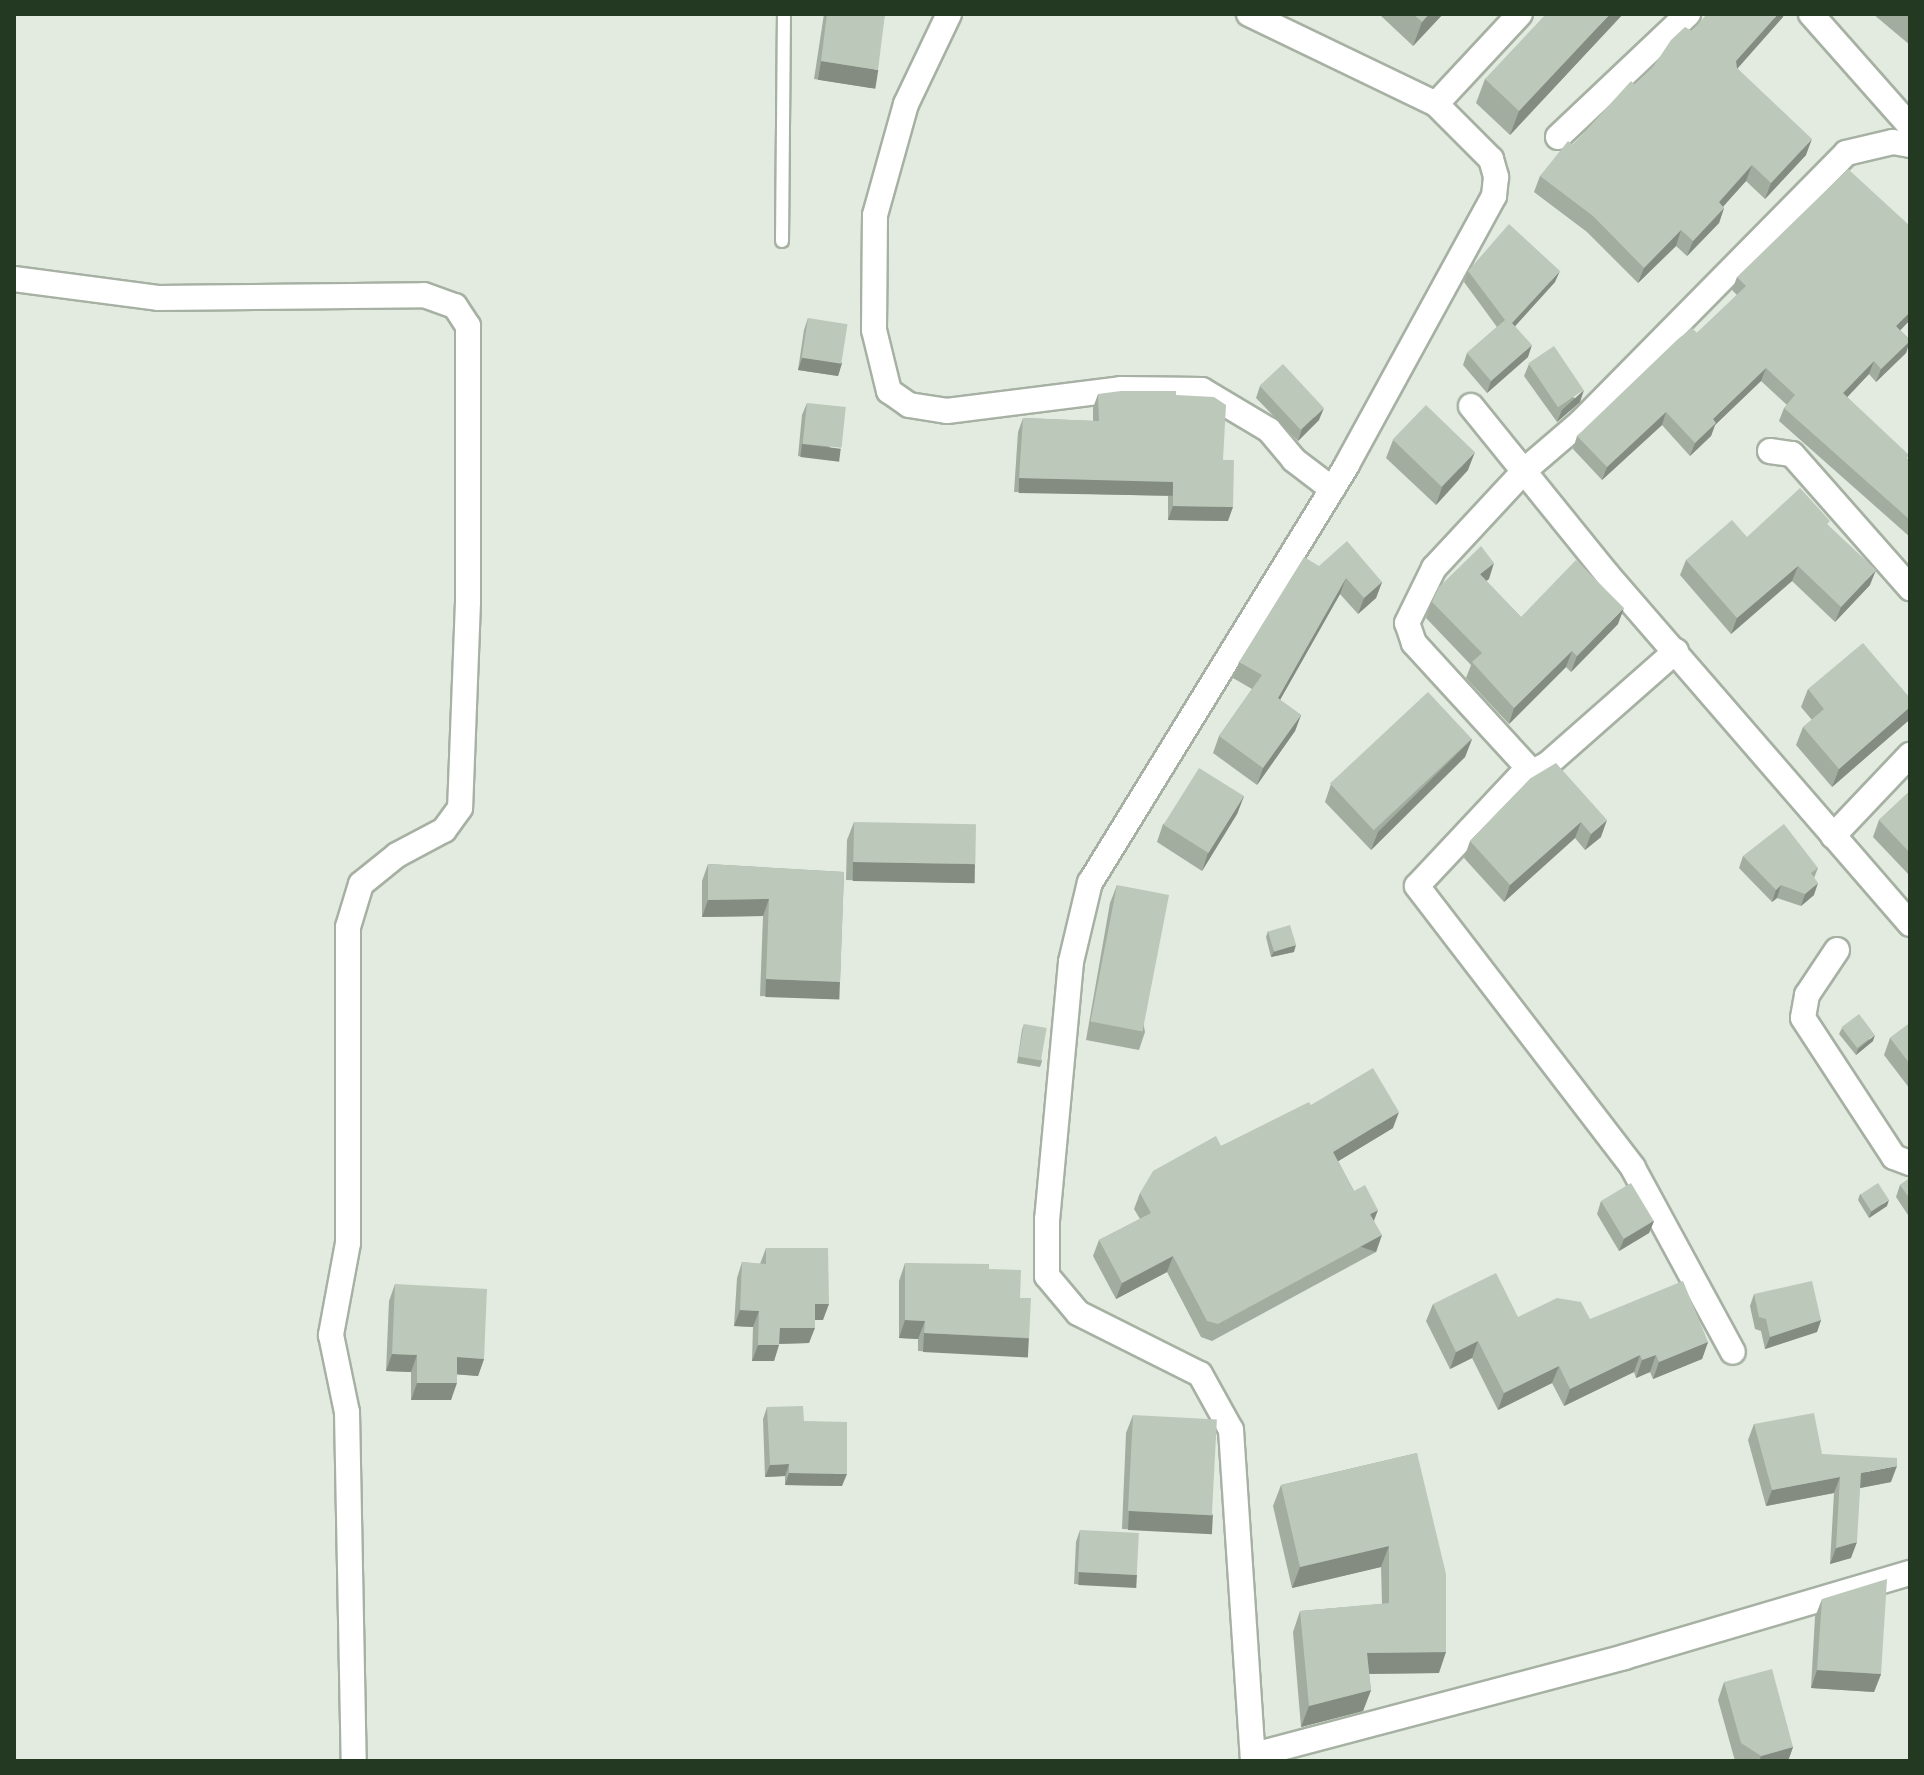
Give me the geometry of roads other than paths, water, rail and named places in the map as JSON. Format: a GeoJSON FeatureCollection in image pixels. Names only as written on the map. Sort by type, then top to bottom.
{"type":"FeatureCollection","features":[{"type":"Feature","properties":{"kind":"street"},"geometry":{"type":"LineString","coordinates":[[949,14],[906,104],[875,215],[874,330],[889,391],[909,405],[947,411],[1121,389],[1202,390],[1269,430],[1294,460],[1332,489]]}},
{"type":"Feature","properties":{"kind":"street"},"geometry":{"type":"LineString","coordinates":[[1249,14],[1436,104],[1491,159],[1494,196],[1332,489],[1090,882],[1071,962],[1047,1219],[1047,1276],[1078,1313],[1200,1374],[1231,1430],[1254,1758],[1624,1657],[1910,1573]]}},
{"type":"Feature","properties":{"kind":"street"},"geometry":{"type":"LineString","coordinates":[[1436,104],[1520,14]]}},
{"type":"Feature","properties":{"kind":"street"},"geometry":{"type":"LineString","coordinates":[[1558,137],[1688,14]]}},
{"type":"Feature","properties":{"kind":"street"},"geometry":{"type":"LineString","coordinates":[[1811,14],[1910,126]]}},
{"type":"Feature","properties":{"kind":"street"},"geometry":{"type":"LineString","coordinates":[[1676,651],[1538,772],[1526,770],[1414,643],[1407,623],[1434,568],[1526,469],[1582,421],[1846,153],[1893,142],[1910,145]]}},
{"type":"Feature","properties":{"kind":"street"},"geometry":{"type":"LineString","coordinates":[[14,279],[158,298],[424,295],[455,306],[468,326],[468,556],[460,808],[444,830],[397,855],[361,884],[348,927],[348,1243],[331,1335],[347,1412],[354,1761]]}},
{"type":"Feature","properties":{"kind":"street"},"geometry":{"type":"LineString","coordinates":[[1471,406],[1526,469],[1607,574],[1910,924]]}},
{"type":"Feature","properties":{"kind":"street"},"geometry":{"type":"LineString","coordinates":[[1770,451],[1792,454],[1910,588]]}},
{"type":"Feature","properties":{"kind":"street"},"geometry":{"type":"LineString","coordinates":[[1833,836],[1910,755]]}},
{"type":"Feature","properties":{"kind":"street"},"geometry":{"type":"LineString","coordinates":[[1526,770],[1417,886],[1633,1168],[1733,1352]]}},
{"type":"Feature","properties":{"kind":"street"},"geometry":{"type":"LineString","coordinates":[[1837,950],[1807,995],[1803,1018],[1894,1157],[1910,1163]]}},
{"type":"Feature","properties":{"kind":"lane"},"geometry":{"type":"LineString","coordinates":[[782,241],[784,14]]}}]}
